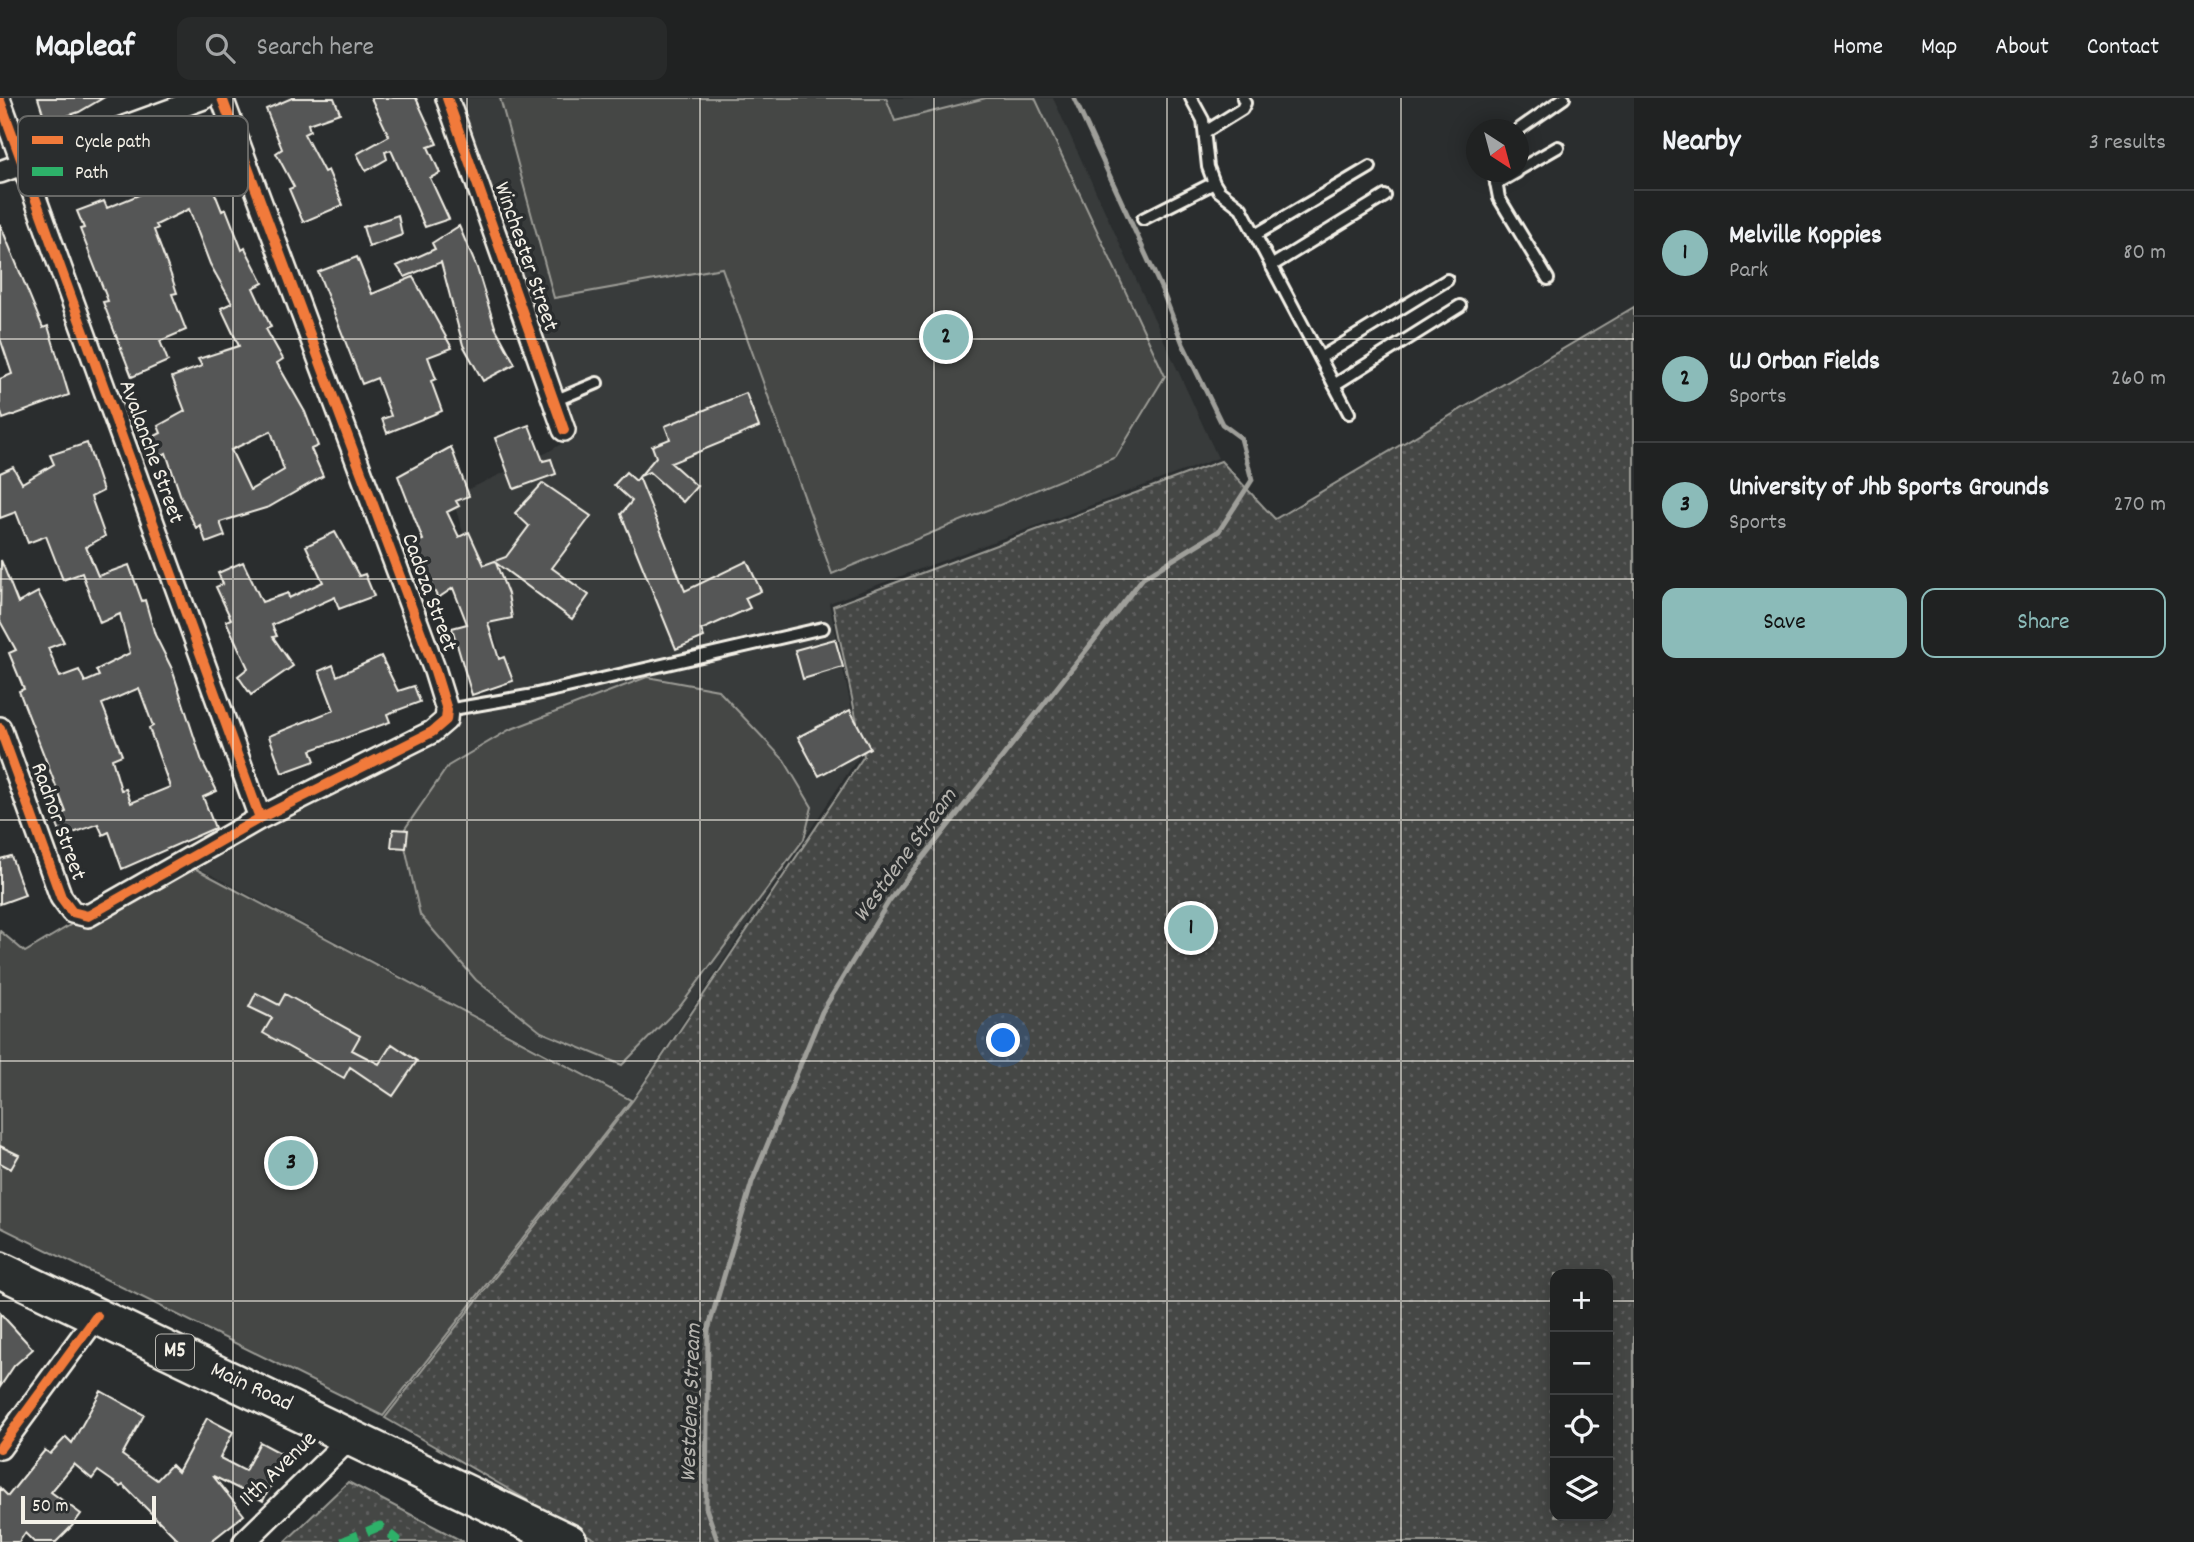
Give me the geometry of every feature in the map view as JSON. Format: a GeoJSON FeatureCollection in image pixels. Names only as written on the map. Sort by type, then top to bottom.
{"type":"FeatureCollection","features":[{"type":"Feature","properties":{"kind":"main road","name":"Main Road"},"geometry":{"type":"LineString","coordinates":[[0,1270],[93,1321],[344,1442]]}},
{"type":"Feature","properties":{"kind":"main road","name":"Main Road"},"geometry":{"type":"LineString","coordinates":[[0,1289],[93,1321]]}},
{"type":"Feature","properties":{"kind":"main road","name":"M5"},"geometry":{"type":"LineString","coordinates":[[344,1442],[533,1542]]}},
{"type":"Feature","properties":{"kind":"main road","name":"M5"},"geometry":{"type":"LineString","coordinates":[[344,1442],[569,1542]]}},
{"type":"Feature","properties":{"kind":"street"},"geometry":{"type":"LineString","coordinates":[[155,116],[204,98]]}},
{"type":"Feature","properties":{"kind":"street","name":"Cadoza Street"},"geometry":{"type":"LineString","coordinates":[[222,98],[229,116]]}},
{"type":"Feature","properties":{"kind":"street","name":"Winchester Street"},"geometry":{"type":"LineString","coordinates":[[447,98],[564,430]]}},
{"type":"Feature","properties":{"kind":"street","name":"Avalanche Street"},"geometry":{"type":"LineString","coordinates":[[0,101],[18,150]]}},
{"type":"Feature","properties":{"kind":"street"},"geometry":{"type":"LineString","coordinates":[[0,172],[18,166]]}},
{"type":"Feature","properties":{"kind":"street","name":"Cadoza Street"},"geometry":{"type":"LineString","coordinates":[[248,169],[447,710]]}},
{"type":"Feature","properties":{"kind":"street","name":"Avalanche Street"},"geometry":{"type":"LineString","coordinates":[[35,196],[260,818]]}},
{"type":"Feature","properties":{"kind":"street"},"geometry":{"type":"LineString","coordinates":[[260,818],[432,732],[446,720],[447,710]]}},
{"type":"Feature","properties":{"kind":"street","name":"Radnor Street"},"geometry":{"type":"LineString","coordinates":[[0,728],[61,897],[72,912],[88,916],[260,818]]}},
{"type":"Feature","properties":{"kind":"street"},"geometry":{"type":"LineString","coordinates":[[0,1448],[93,1321]]}},
{"type":"Feature","properties":{"kind":"street","name":"11th Avenue"},"geometry":{"type":"LineString","coordinates":[[244,1542],[344,1442]]}},
{"type":"Feature","properties":{"kind":"lane"},"geometry":{"type":"LineString","coordinates":[[1191,98],[1205,132],[1208,167],[1214,183],[1219,191],[1241,208],[1349,413]]}},
{"type":"Feature","properties":{"kind":"lane"},"geometry":{"type":"LineString","coordinates":[[1205,132],[1242,109],[1245,103],[1243,98]]}},
{"type":"Feature","properties":{"kind":"lane"},"geometry":{"type":"LineString","coordinates":[[1529,122],[1564,98]]}},
{"type":"Feature","properties":{"kind":"lane"},"geometry":{"type":"LineString","coordinates":[[1529,164],[1558,147]]}},
{"type":"Feature","properties":{"kind":"lane"},"geometry":{"type":"LineString","coordinates":[[1255,235],[1370,167]]}},
{"type":"Feature","properties":{"kind":"lane"},"geometry":{"type":"LineString","coordinates":[[1499,182],[1496,184],[1499,198],[1548,279]]}},
{"type":"Feature","properties":{"kind":"lane"},"geometry":{"type":"LineString","coordinates":[[1143,219],[1214,183]]}},
{"type":"Feature","properties":{"kind":"lane"},"geometry":{"type":"LineString","coordinates":[[1271,266],[1385,195]]}},
{"type":"Feature","properties":{"kind":"lane"},"geometry":{"type":"LineString","coordinates":[[1320,358],[1447,280]]}},
{"type":"Feature","properties":{"kind":"lane"},"geometry":{"type":"LineString","coordinates":[[1334,386],[1460,306]]}},
{"type":"Feature","properties":{"kind":"lane"},"geometry":{"type":"LineString","coordinates":[[554,401],[597,383]]}},
{"type":"Feature","properties":{"kind":"lane"},"geometry":{"type":"LineString","coordinates":[[447,710],[548,692],[823,628]]}},
{"type":"Feature","properties":{"kind":"shaded area"},"geometry":{"type":"Polygon","coordinates":[[[455,98],[1053,98],[1218,458],[829,603],[861,753],[632,1099],[180,858],[448,727],[511,689],[452,497],[548,452],[577,434],[455,98]]]}},
{"type":"Feature","properties":{"kind":"shaded area"},"geometry":{"type":"Polygon","coordinates":[[[500,98],[886,98],[895,121],[986,98],[1035,98],[1165,376],[1116,457],[832,574],[722,268],[554,298],[500,98]]]}},
{"type":"Feature","properties":{"kind":"shaded area"},"geometry":{"type":"Polygon","coordinates":[[[1634,307],[1634,1542],[600,1542],[385,1418],[633,1100],[864,756],[833,606],[1221,461],[1275,519],[1634,307]]]}},
{"type":"Feature","properties":{"kind":"shaded area"},"geometry":{"type":"Polygon","coordinates":[[[647,677],[718,690],[784,760],[812,807],[804,839],[681,1005],[622,1065],[541,1032],[476,980],[420,915],[402,833],[448,766],[509,730],[647,677]]]}},
{"type":"Feature","properties":{"kind":"shaded area"},"geometry":{"type":"Polygon","coordinates":[[[179,860],[631,1100],[383,1416],[0,1227],[0,931],[25,952],[179,860]]]}},
{"type":"Feature","properties":{"kind":"shaded area"},"geometry":{"type":"Polygon","coordinates":[[[348,1482],[464,1542],[285,1542],[348,1482]]]}},
{"type":"Feature","properties":{"kind":"building"},"geometry":{"type":"Polygon","coordinates":[[[38,98],[103,98],[67,116],[44,116],[38,98]]]}},
{"type":"Feature","properties":{"kind":"building"},"geometry":{"type":"Polygon","coordinates":[[[292,98],[334,98],[340,113],[308,124],[310,131],[304,134],[324,172],[328,170],[343,205],[303,222],[289,189],[294,187],[276,153],[282,149],[266,109],[292,98]]]}},
{"type":"Feature","properties":{"kind":"building"},"geometry":{"type":"Polygon","coordinates":[[[371,98],[416,98],[437,144],[428,147],[440,173],[430,178],[449,219],[425,227],[391,150],[385,152],[387,159],[366,171],[357,154],[389,136],[371,98]]]}},
{"type":"Feature","properties":{"kind":"building"},"geometry":{"type":"Polygon","coordinates":[[[136,196],[216,196],[222,211],[226,209],[242,250],[245,248],[263,283],[253,288],[271,327],[266,329],[283,359],[277,363],[305,412],[318,446],[311,449],[323,476],[269,507],[220,522],[225,536],[206,543],[200,525],[196,528],[181,497],[166,453],[159,457],[149,439],[161,433],[158,426],[185,411],[172,377],[202,366],[198,359],[239,346],[221,308],[232,303],[210,264],[189,209],[156,225],[158,228],[154,230],[177,293],[172,294],[186,330],[160,341],[168,361],[132,377],[103,302],[108,301],[80,229],[84,228],[77,211],[104,201],[107,208],[136,196]],[[271,431],[231,450],[250,490],[284,470],[271,431]]]}},
{"type":"Feature","properties":{"kind":"building"},"geometry":{"type":"Polygon","coordinates":[[[398,215],[402,235],[369,247],[363,227],[398,215]]]}},
{"type":"Feature","properties":{"kind":"building"},"geometry":{"type":"Polygon","coordinates":[[[0,224],[43,328],[48,326],[69,395],[3,419],[0,409],[0,379],[12,374],[0,338],[0,224]]]}},
{"type":"Feature","properties":{"kind":"building"},"geometry":{"type":"Polygon","coordinates":[[[459,226],[477,268],[495,327],[515,364],[483,381],[463,345],[441,262],[405,277],[397,266],[435,249],[432,243],[459,226]]]}},
{"type":"Feature","properties":{"kind":"building"},"geometry":{"type":"Polygon","coordinates":[[[357,257],[372,294],[413,277],[452,348],[428,357],[436,379],[431,381],[442,411],[387,433],[382,419],[391,416],[377,378],[362,384],[318,272],[357,257]]]}},
{"type":"Feature","properties":{"kind":"building"},"geometry":{"type":"Polygon","coordinates":[[[746,393],[759,427],[671,463],[697,486],[683,502],[649,472],[640,476],[656,457],[652,446],[670,439],[665,426],[746,393]]]}},
{"type":"Feature","properties":{"kind":"building"},"geometry":{"type":"Polygon","coordinates":[[[529,425],[543,461],[551,459],[556,474],[514,489],[495,438],[529,425]]]}},
{"type":"Feature","properties":{"kind":"building"},"geometry":{"type":"Polygon","coordinates":[[[87,443],[103,491],[91,497],[105,536],[86,547],[98,576],[129,565],[142,601],[145,600],[155,635],[172,669],[202,761],[217,791],[203,797],[215,828],[122,869],[109,832],[103,835],[98,824],[62,837],[54,817],[66,812],[19,691],[24,689],[9,653],[16,650],[0,621],[1,560],[18,603],[38,592],[64,642],[48,648],[60,677],[79,670],[85,682],[99,676],[96,670],[130,653],[120,614],[100,623],[82,573],[63,580],[46,536],[28,543],[16,512],[0,518],[0,473],[13,467],[22,483],[54,464],[50,455],[87,443]],[[139,688],[102,704],[122,755],[112,759],[121,790],[126,789],[131,803],[170,787],[149,728],[153,726],[139,688]]]}},
{"type":"Feature","properties":{"kind":"building"},"geometry":{"type":"Polygon","coordinates":[[[451,447],[469,496],[456,501],[459,506],[447,512],[459,537],[469,532],[484,565],[506,557],[529,526],[515,513],[543,483],[591,516],[552,568],[589,595],[572,619],[496,563],[508,594],[512,618],[488,623],[499,659],[504,657],[513,681],[472,695],[452,628],[467,624],[453,588],[438,598],[410,545],[423,540],[398,476],[451,447]]]}},
{"type":"Feature","properties":{"kind":"building"},"geometry":{"type":"Polygon","coordinates":[[[626,472],[636,481],[639,477],[685,591],[747,561],[761,591],[745,598],[750,608],[701,630],[704,637],[676,649],[621,514],[632,501],[614,485],[626,472]]]}},
{"type":"Feature","properties":{"kind":"building"},"geometry":{"type":"Polygon","coordinates":[[[335,532],[359,576],[365,574],[374,596],[339,609],[335,597],[272,625],[277,636],[273,637],[293,666],[251,695],[238,676],[248,668],[226,621],[231,619],[216,587],[223,584],[218,573],[243,562],[262,602],[288,593],[289,598],[323,582],[306,546],[335,532]]]}},
{"type":"Feature","properties":{"kind":"building"},"geometry":{"type":"Polygon","coordinates":[[[835,639],[843,667],[803,679],[795,650],[835,639]]]}},
{"type":"Feature","properties":{"kind":"building"},"geometry":{"type":"Polygon","coordinates":[[[381,656],[398,691],[414,686],[420,702],[387,714],[390,722],[311,750],[315,761],[282,773],[269,736],[334,710],[319,671],[333,665],[337,676],[381,656]]]}},
{"type":"Feature","properties":{"kind":"building"},"geometry":{"type":"Polygon","coordinates":[[[850,710],[870,748],[819,776],[798,737],[850,710]]]}},
{"type":"Feature","properties":{"kind":"building"},"geometry":{"type":"Polygon","coordinates":[[[393,829],[408,830],[406,848],[391,847],[393,829]]]}},
{"type":"Feature","properties":{"kind":"building"},"geometry":{"type":"Polygon","coordinates":[[[11,856],[25,895],[0,904],[0,859],[11,856]]]}},
{"type":"Feature","properties":{"kind":"building"},"geometry":{"type":"Polygon","coordinates":[[[256,993],[279,1005],[285,994],[360,1036],[352,1050],[379,1064],[392,1044],[417,1061],[393,1096],[350,1067],[344,1078],[263,1033],[272,1018],[249,1007],[256,993]]]}},
{"type":"Feature","properties":{"kind":"building"},"geometry":{"type":"Polygon","coordinates":[[[0,1146],[19,1155],[11,1169],[0,1163],[0,1146]]]}},
{"type":"Feature","properties":{"kind":"building"},"geometry":{"type":"Polygon","coordinates":[[[0,1313],[33,1349],[14,1366],[0,1387],[0,1313]]]}},
{"type":"Feature","properties":{"kind":"building"},"geometry":{"type":"Polygon","coordinates":[[[101,1391],[144,1415],[122,1455],[157,1480],[171,1465],[178,1472],[207,1418],[233,1432],[220,1458],[245,1471],[260,1442],[286,1456],[263,1501],[213,1476],[244,1515],[210,1542],[180,1542],[123,1485],[121,1487],[98,1471],[92,1479],[74,1464],[51,1492],[81,1514],[72,1526],[56,1542],[34,1542],[25,1533],[19,1542],[0,1542],[0,1488],[8,1496],[45,1450],[50,1454],[66,1437],[72,1443],[101,1391]]]}},
{"type":"Feature","properties":{"kind":"waterway","name":"Westdene Stream"},"geometry":{"type":"LineString","coordinates":[[718,1542],[706,1508],[708,1330],[752,1182],[822,1012],[889,901],[1143,578],[1219,531],[1252,480],[1241,438],[1222,424],[1183,344],[1162,290],[1074,98]]}},
{"type":"Feature","properties":{"kind":"marked path"},"geometry":{"type":"LineString","coordinates":[[342,1542],[380,1526],[399,1542]]}},
{"type":"Feature","properties":{"kind":"cycle path"},"geometry":{"type":"LineString","coordinates":[[222,98],[229,116]]}},
{"type":"Feature","properties":{"kind":"cycle path"},"geometry":{"type":"LineString","coordinates":[[447,98],[564,430]]}},
{"type":"Feature","properties":{"kind":"cycle path"},"geometry":{"type":"LineString","coordinates":[[0,101],[18,151]]}},
{"type":"Feature","properties":{"kind":"cycle path"},"geometry":{"type":"LineString","coordinates":[[0,728],[61,897],[72,912],[88,916],[260,818],[432,732],[446,720],[447,710],[435,671],[248,168]]}},
{"type":"Feature","properties":{"kind":"cycle path"},"geometry":{"type":"LineString","coordinates":[[34,196],[260,818]]}},
{"type":"Feature","properties":{"kind":"cycle path"},"geometry":{"type":"LineString","coordinates":[[0,1448],[97,1316]]}},
{"type":"Feature","properties":{"kind":"place","name":"UJ Orban Fields"},"geometry":{"type":"Point","coordinates":[946,337]}},
{"type":"Feature","properties":{"kind":"place","name":"Melville Koppies"},"geometry":{"type":"Point","coordinates":[1191,928]}},
{"type":"Feature","properties":{"kind":"place","name":"University of Jhb Sports Grounds"},"geometry":{"type":"Point","coordinates":[291,1163]}}]}
